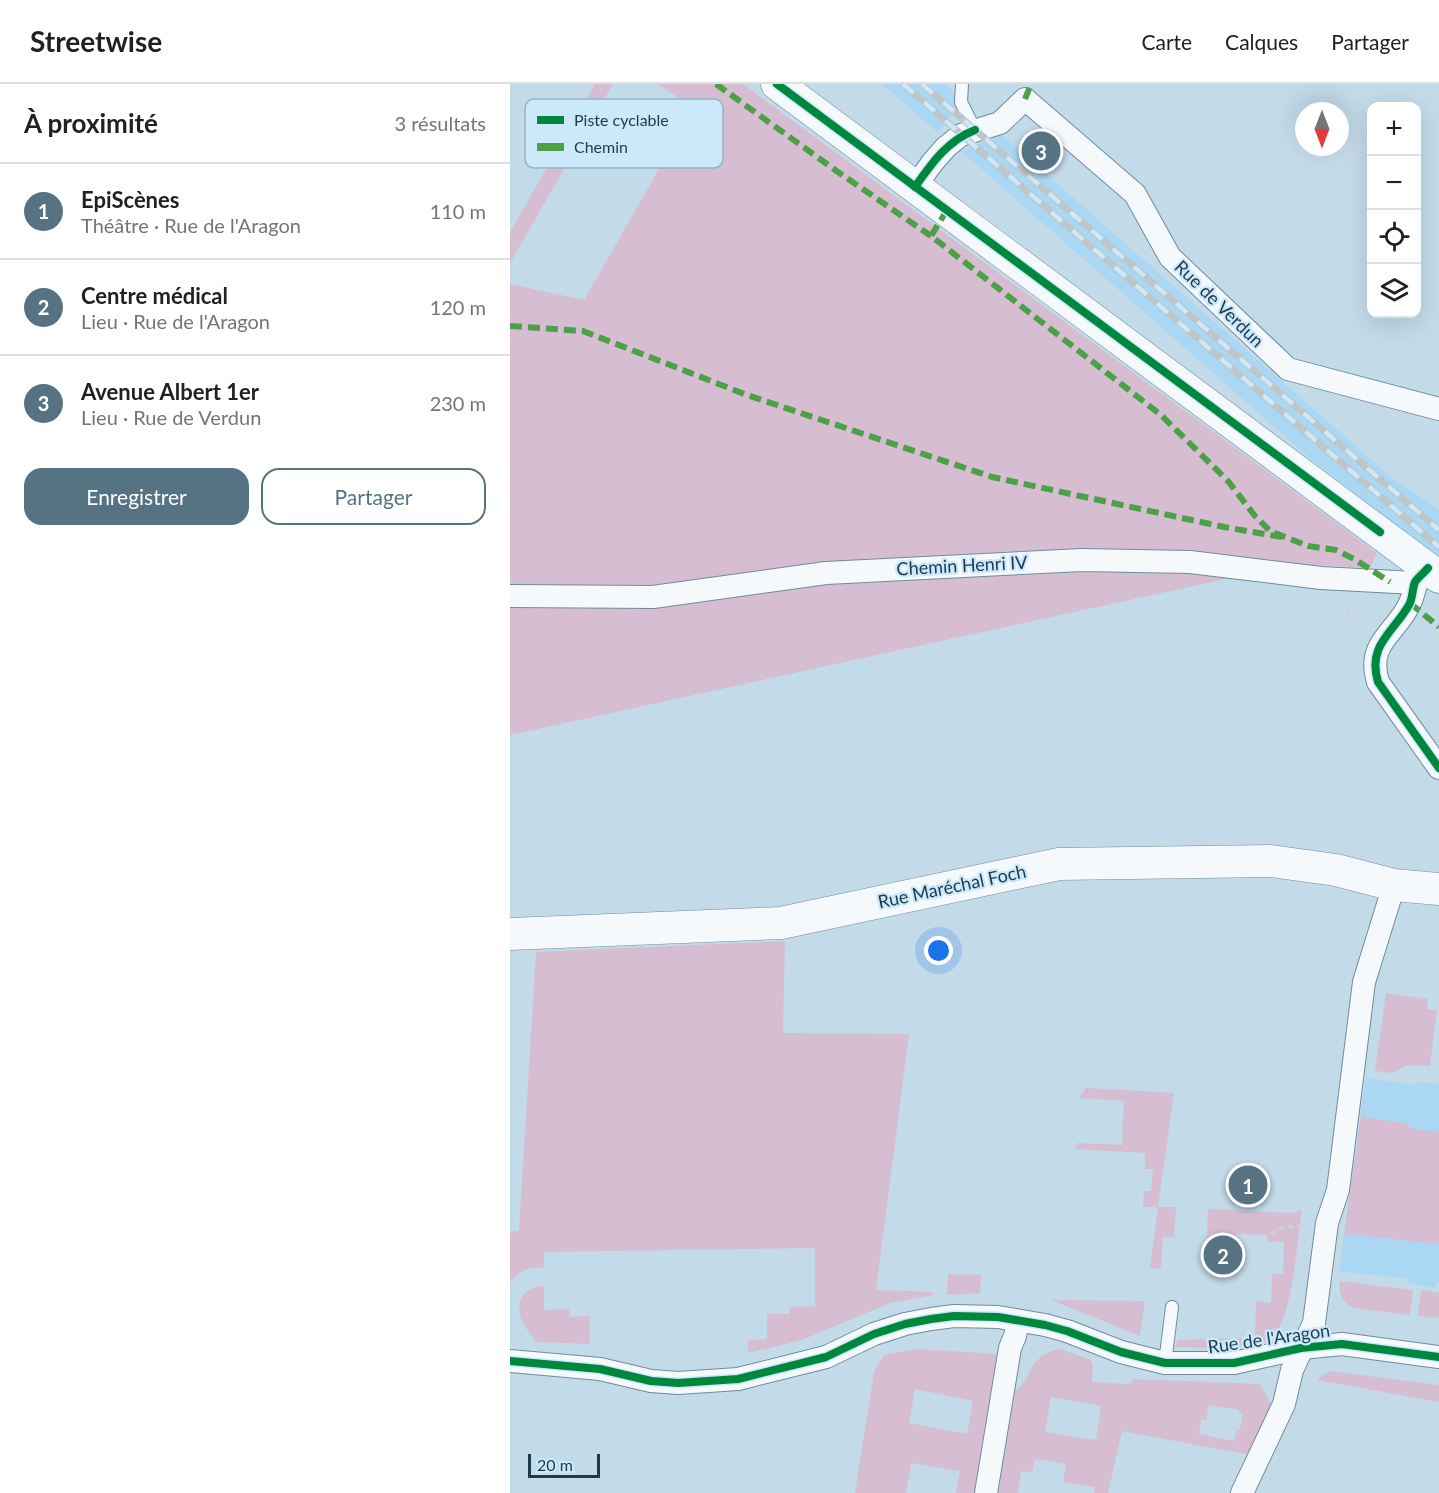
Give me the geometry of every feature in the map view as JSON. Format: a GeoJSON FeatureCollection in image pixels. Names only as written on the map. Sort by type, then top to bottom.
{"type":"FeatureCollection","features":[{"type":"Feature","properties":{"kind":"street"},"geometry":{"type":"LineString","coordinates":[[777,84],[1380,532],[1427,576],[1379,645],[1374,670],[1378,682],[1439,768]]}},
{"type":"Feature","properties":{"kind":"street","name":"Rue de Verdun"},"geometry":{"type":"LineString","coordinates":[[915,187],[946,147],[961,135],[1000,123],[1025,99],[1135,194],[1170,257],[1288,369],[1439,409]]}},
{"type":"Feature","properties":{"kind":"street","name":"Chemin Henri IV"},"geometry":{"type":"LineString","coordinates":[[510,596],[653,597],[826,573],[1082,560],[1190,562],[1322,578],[1427,576]]}},
{"type":"Feature","properties":{"kind":"street","name":"Rue Maréchal Foch"},"geometry":{"type":"LineString","coordinates":[[510,934],[781,923],[1059,864],[1271,861],[1336,870],[1394,885],[1439,889]]}},
{"type":"Feature","properties":{"kind":"street"},"geometry":{"type":"LineString","coordinates":[[1242,1493],[1284,1404],[1292,1370],[1314,1323],[1327,1222],[1338,1190],[1364,982],[1394,885]]}},
{"type":"Feature","properties":{"kind":"street","name":"Rue de l'Aragon"},"geometry":{"type":"LineString","coordinates":[[510,1361],[600,1369],[651,1381],[678,1383],[738,1379],[826,1357],[874,1334],[931,1318],[976,1316],[998,1317],[1067,1331],[1105,1347],[1165,1363],[1234,1363],[1301,1348],[1342,1344],[1439,1357]]}},
{"type":"Feature","properties":{"kind":"street"},"geometry":{"type":"LineString","coordinates":[[986,1493],[1010,1348],[1018,1322]]}},
{"type":"Feature","properties":{"kind":"lane"},"geometry":{"type":"LineString","coordinates":[[962,84],[961,102],[975,130]]}},
{"type":"Feature","properties":{"kind":"lane"},"geometry":{"type":"LineString","coordinates":[[1165,1363],[1172,1307]]}},
{"type":"Feature","properties":{"kind":"path"},"geometry":{"type":"LineString","coordinates":[[1322,578],[1351,614],[1352,655],[1355,668],[1378,682]]}},
{"type":"Feature","properties":{"kind":"path"},"geometry":{"type":"LineString","coordinates":[[1272,1234],[1285,1227],[1303,1226]]}},
{"type":"Feature","properties":{"kind":"shaded area"},"geometry":{"type":"Polygon","coordinates":[[[595,84],[613,84],[604,99],[586,99],[595,84]]]}},
{"type":"Feature","properties":{"kind":"shaded area"},"geometry":{"type":"Polygon","coordinates":[[[658,84],[743,84],[1377,553],[1370,568],[1295,564],[510,735],[510,284],[584,300],[660,168],[723,168],[723,99],[680,99],[658,84]]]}},
{"type":"Feature","properties":{"kind":"shaded area"},"geometry":{"type":"Polygon","coordinates":[[[882,84],[945,84],[957,96],[951,116],[937,132],[882,84]]]}},
{"type":"Feature","properties":{"kind":"shaded area"},"geometry":{"type":"Polygon","coordinates":[[[1002,135],[1392,478],[1439,510],[1439,560],[1304,453],[961,151],[1002,135]]]}},
{"type":"Feature","properties":{"kind":"shaded area"},"geometry":{"type":"Polygon","coordinates":[[[547,168],[565,168],[510,263],[510,232],[547,168]]]}},
{"type":"Feature","properties":{"kind":"shaded area"},"geometry":{"type":"Polygon","coordinates":[[[785,941],[783,1033],[909,1034],[876,1290],[933,1292],[933,1295],[890,1303],[802,1340],[748,1353],[748,1340],[767,1339],[767,1314],[790,1314],[790,1307],[815,1306],[815,1248],[544,1252],[544,1268],[525,1270],[510,1282],[510,1232],[519,1231],[536,952],[785,941]]]}},
{"type":"Feature","properties":{"kind":"shaded area"},"geometry":{"type":"Polygon","coordinates":[[[1386,993],[1428,999],[1427,1009],[1437,1010],[1430,1066],[1407,1065],[1392,1073],[1375,1071],[1386,993]]]}},
{"type":"Feature","properties":{"kind":"shaded area"},"geometry":{"type":"Polygon","coordinates":[[[1366,1078],[1416,1085],[1418,1081],[1439,1084],[1439,1282],[1436,1282],[1435,1288],[1408,1283],[1409,1279],[1339,1271],[1366,1078]]]}},
{"type":"Feature","properties":{"kind":"shaded area"},"geometry":{"type":"Polygon","coordinates":[[[1086,1088],[1174,1093],[1158,1207],[1143,1207],[1144,1191],[1151,1191],[1153,1169],[1145,1169],[1145,1153],[1076,1149],[1077,1143],[1122,1145],[1124,1101],[1079,1098],[1086,1088]]]}},
{"type":"Feature","properties":{"kind":"shaded area"},"geometry":{"type":"Polygon","coordinates":[[[1362,1109],[1362,1117],[1409,1124],[1409,1128],[1439,1132],[1439,1244],[1346,1234],[1343,1242],[1362,1109]]]}},
{"type":"Feature","properties":{"kind":"shaded area"},"geometry":{"type":"Polygon","coordinates":[[[1158,1207],[1176,1207],[1174,1237],[1163,1237],[1161,1269],[1150,1268],[1158,1207]]]}},
{"type":"Feature","properties":{"kind":"shaded area"},"geometry":{"type":"Polygon","coordinates":[[[1208,1209],[1294,1213],[1302,1209],[1293,1278],[1285,1315],[1279,1329],[1272,1337],[1264,1341],[1226,1347],[1176,1347],[1177,1340],[1255,1338],[1256,1301],[1271,1303],[1272,1274],[1283,1274],[1284,1242],[1268,1242],[1267,1235],[1236,1234],[1235,1240],[1207,1238],[1208,1209]]]}},
{"type":"Feature","properties":{"kind":"shaded area"},"geometry":{"type":"Polygon","coordinates":[[[948,1274],[981,1275],[980,1293],[947,1295],[948,1274]]]}},
{"type":"Feature","properties":{"kind":"shaded area"},"geometry":{"type":"Polygon","coordinates":[[[1340,1281],[1413,1290],[1410,1315],[1353,1308],[1342,1297],[1340,1281]]]}},
{"type":"Feature","properties":{"kind":"shaded area"},"geometry":{"type":"Polygon","coordinates":[[[544,1286],[544,1310],[569,1309],[570,1317],[589,1316],[590,1344],[536,1342],[521,1319],[519,1309],[524,1294],[532,1288],[544,1286]]]}},
{"type":"Feature","properties":{"kind":"shaded area"},"geometry":{"type":"Polygon","coordinates":[[[1421,1290],[1439,1293],[1439,1318],[1418,1316],[1421,1290]]]}},
{"type":"Feature","properties":{"kind":"shaded area"},"geometry":{"type":"Polygon","coordinates":[[[1051,1300],[1145,1301],[1140,1336],[1051,1300]]]}},
{"type":"Feature","properties":{"kind":"shaded area"},"geometry":{"type":"Polygon","coordinates":[[[916,1349],[1000,1354],[996,1363],[974,1493],[956,1493],[960,1471],[911,1463],[906,1493],[855,1493],[874,1372],[884,1355],[916,1349]],[[915,1389],[909,1423],[967,1434],[973,1401],[915,1389]]]}},
{"type":"Feature","properties":{"kind":"shaded area"},"geometry":{"type":"Polygon","coordinates":[[[1060,1349],[1091,1360],[1092,1382],[1129,1384],[1134,1379],[1260,1384],[1274,1408],[1250,1455],[1122,1431],[1108,1493],[1094,1493],[1095,1487],[1063,1482],[1066,1464],[1035,1459],[1032,1472],[1021,1471],[1018,1493],[998,1493],[1015,1390],[1024,1383],[1035,1363],[1049,1352],[1060,1349]],[[1051,1397],[1045,1432],[1096,1440],[1101,1406],[1051,1397]],[[1209,1405],[1206,1420],[1201,1420],[1199,1434],[1234,1441],[1237,1429],[1240,1429],[1243,1414],[1239,1413],[1239,1410],[1209,1405]]]}},
{"type":"Feature","properties":{"kind":"shaded area"},"geometry":{"type":"Polygon","coordinates":[[[1329,1371],[1439,1385],[1439,1402],[1317,1380],[1329,1371]]]}},
{"type":"Feature","properties":{"kind":"railway"},"geometry":{"type":"LineString","coordinates":[[903,84],[1439,547]]}},
{"type":"Feature","properties":{"kind":"railway"},"geometry":{"type":"LineString","coordinates":[[922,84],[1439,530]]}},
{"type":"Feature","properties":{"kind":"marked path"},"geometry":{"type":"LineString","coordinates":[[716,84],[931,236]]}},
{"type":"Feature","properties":{"kind":"marked path"},"geometry":{"type":"LineString","coordinates":[[1025,99],[1031,84]]}},
{"type":"Feature","properties":{"kind":"marked path"},"geometry":{"type":"LineString","coordinates":[[947,210],[931,236],[1161,415],[1228,481],[1255,516],[1270,531],[1308,546],[1336,550],[1390,582]]}},
{"type":"Feature","properties":{"kind":"marked path"},"geometry":{"type":"LineString","coordinates":[[510,326],[583,331],[747,395],[992,477],[1224,527],[1282,537]]}},
{"type":"Feature","properties":{"kind":"marked path"},"geometry":{"type":"LineString","coordinates":[[1410,603],[1439,627]]}},
{"type":"Feature","properties":{"kind":"cycle path"},"geometry":{"type":"LineString","coordinates":[[777,84],[1380,532]]}},
{"type":"Feature","properties":{"kind":"cycle path"},"geometry":{"type":"LineString","coordinates":[[915,187],[934,161],[948,147],[975,130]]}},
{"type":"Feature","properties":{"kind":"cycle path"},"geometry":{"type":"LineString","coordinates":[[1428,568],[1415,582],[1409,605],[1403,615],[1383,640],[1376,658],[1376,669],[1378,682],[1439,768]]}},
{"type":"Feature","properties":{"kind":"cycle path"},"geometry":{"type":"LineString","coordinates":[[510,1361],[600,1369],[651,1381],[678,1383],[738,1379],[826,1357],[874,1334],[905,1324],[954,1316],[998,1317],[1045,1325],[1121,1352],[1165,1363],[1234,1363],[1301,1348],[1342,1344],[1439,1357]]}},
{"type":"Feature","properties":{"kind":"place","name":"Avenue Albert 1er"},"geometry":{"type":"Point","coordinates":[1041,151]}},
{"type":"Feature","properties":{"kind":"place","name":"EpiScènes"},"geometry":{"type":"Point","coordinates":[1248,1185]}},
{"type":"Feature","properties":{"kind":"place","name":"Centre médical"},"geometry":{"type":"Point","coordinates":[1223,1255]}}]}
